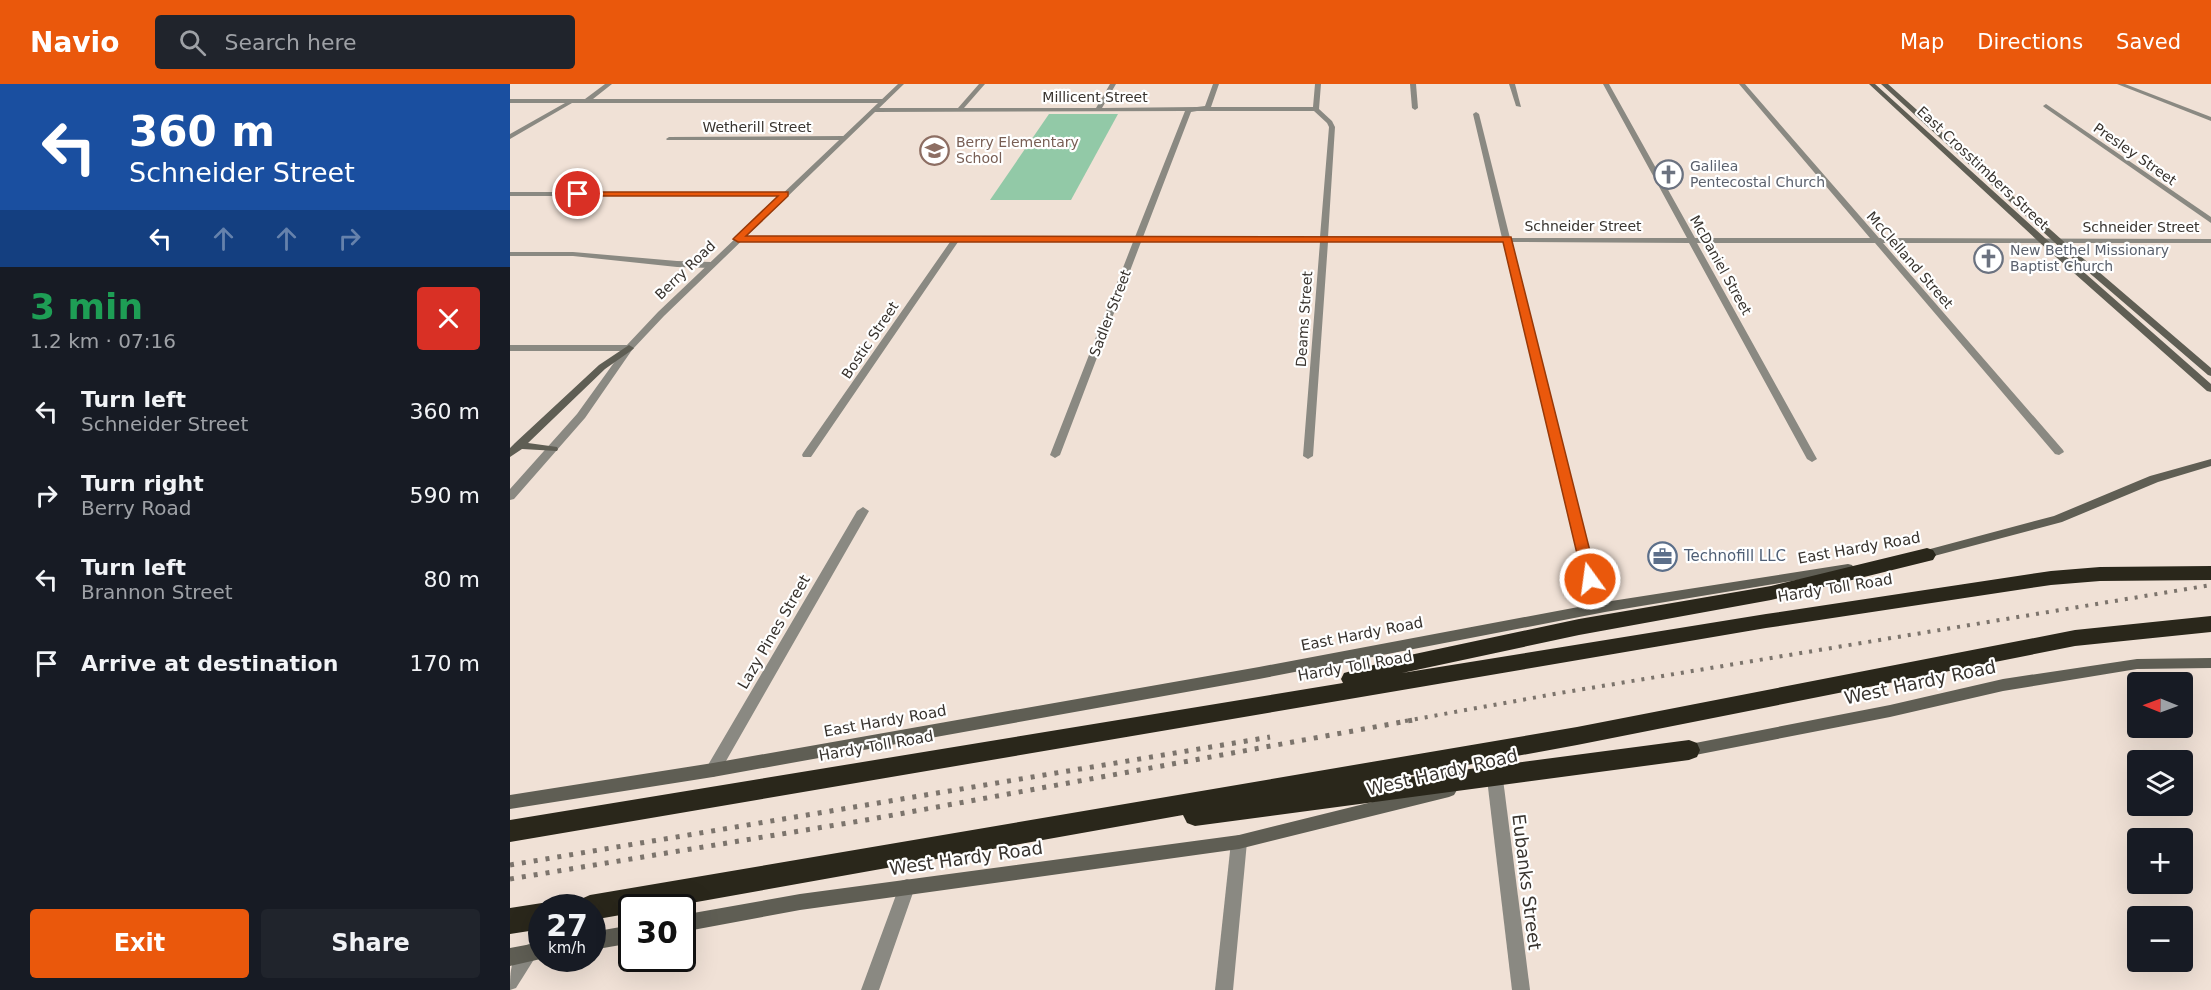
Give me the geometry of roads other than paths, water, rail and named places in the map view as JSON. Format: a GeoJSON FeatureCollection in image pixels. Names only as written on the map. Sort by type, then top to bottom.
{"type":"FeatureCollection","features":[{"type":"Feature","properties":{"kind":"highway"},"geometry":{"type":"LineString","coordinates":[[1237,708],[1410,663],[1579,627],[1771,593],[1927,555]]}},
{"type":"Feature","properties":{"kind":"highway","name":"Hardy Toll Road"},"geometry":{"type":"LineString","coordinates":[[510,831],[1766,621],[2051,578],[2100,574],[2211,573]]}},
{"type":"Feature","properties":{"kind":"highway"},"geometry":{"type":"LineString","coordinates":[[606,905],[1577,736],[2075,638],[2211,624]]}},
{"type":"Feature","properties":{"kind":"highway"},"geometry":{"type":"LineString","coordinates":[[931,850],[1689,750]]}},
{"type":"Feature","properties":{"kind":"highway"},"geometry":{"type":"LineString","coordinates":[[510,921],[528,918]]}},
{"type":"Feature","properties":{"kind":"main road","name":"East Crosstimbers Street"},"geometry":{"type":"LineString","coordinates":[[1872,84],[1893,91],[2057,240],[2211,374]]}},
{"type":"Feature","properties":{"kind":"main road","name":"East Crosstimbers Street"},"geometry":{"type":"LineString","coordinates":[[1882,88],[1927,135],[2211,389]]}},
{"type":"Feature","properties":{"kind":"main road"},"geometry":{"type":"LineString","coordinates":[[1927,135],[1942,135]]}},
{"type":"Feature","properties":{"kind":"main road"},"geometry":{"type":"LineString","coordinates":[[1992,194],[2007,194]]}},
{"type":"Feature","properties":{"kind":"main road"},"geometry":{"type":"LineString","coordinates":[[2138,323],[2152,322]]}},
{"type":"Feature","properties":{"kind":"main road"},"geometry":{"type":"LineString","coordinates":[[510,454],[602,367],[629,348]]}},
{"type":"Feature","properties":{"kind":"main road"},"geometry":{"type":"LineString","coordinates":[[2195,374],[2211,374]]}},
{"type":"Feature","properties":{"kind":"main road"},"geometry":{"type":"LineString","coordinates":[[519,445],[553,449]]}},
{"type":"Feature","properties":{"kind":"main road","name":"East Hardy Road"},"geometry":{"type":"LineString","coordinates":[[510,802],[713,770],[1259,673],[1605,607],[1927,555],[2058,519],[2181,469],[2211,462]]}},
{"type":"Feature","properties":{"kind":"main road","name":"West Hardy Road"},"geometry":{"type":"LineString","coordinates":[[696,921],[800,902],[1239,842],[1495,779],[1689,750],[1890,711],[2003,685],[2137,664],[2211,663]]}},
{"type":"Feature","properties":{"kind":"main road"},"geometry":{"type":"LineString","coordinates":[[510,957],[528,953]]}},
{"type":"Feature","properties":{"kind":"street"},"geometry":{"type":"LineString","coordinates":[[585,102],[609,84]]}},
{"type":"Feature","properties":{"kind":"street","name":"Berry Road"},"geometry":{"type":"LineString","coordinates":[[510,496],[581,416],[629,348],[711,265],[901,84]]}},
{"type":"Feature","properties":{"kind":"street"},"geometry":{"type":"LineString","coordinates":[[960,109],[982,84]]}},
{"type":"Feature","properties":{"kind":"street"},"geometry":{"type":"LineString","coordinates":[[1098,109],[1113,84]]}},
{"type":"Feature","properties":{"kind":"street","name":"Sadler Street"},"geometry":{"type":"LineString","coordinates":[[1055,455],[1188,112],[1208,107],[1216,84]]}},
{"type":"Feature","properties":{"kind":"street"},"geometry":{"type":"LineString","coordinates":[[1316,109],[1318,84]]}},
{"type":"Feature","properties":{"kind":"street"},"geometry":{"type":"LineString","coordinates":[[1413,84],[1415,108]]}},
{"type":"Feature","properties":{"kind":"street"},"geometry":{"type":"LineString","coordinates":[[1512,84],[1519,106]]}},
{"type":"Feature","properties":{"kind":"street","name":"McDaniel Street"},"geometry":{"type":"LineString","coordinates":[[1606,84],[1812,459]]}},
{"type":"Feature","properties":{"kind":"street","name":"McClelland Street"},"geometry":{"type":"LineString","coordinates":[[1742,84],[2059,452]]}},
{"type":"Feature","properties":{"kind":"street"},"geometry":{"type":"LineString","coordinates":[[2120,84],[2211,119]]}},
{"type":"Feature","properties":{"kind":"street"},"geometry":{"type":"LineString","coordinates":[[510,101],[883,101]]}},
{"type":"Feature","properties":{"kind":"street"},"geometry":{"type":"LineString","coordinates":[[510,136],[570,102]]}},
{"type":"Feature","properties":{"kind":"street","name":"Presley Street"},"geometry":{"type":"LineString","coordinates":[[2046,106],[2211,221]]}},
{"type":"Feature","properties":{"kind":"street","name":"Millicent Street"},"geometry":{"type":"LineString","coordinates":[[874,110],[1316,109]]}},
{"type":"Feature","properties":{"kind":"street","name":"Deams Street"},"geometry":{"type":"LineString","coordinates":[[1308,456],[1332,127],[1330,122],[1316,109]]}},
{"type":"Feature","properties":{"kind":"street"},"geometry":{"type":"LineString","coordinates":[[1476,114],[1590,579],[1596,595],[1605,607]]}},
{"type":"Feature","properties":{"kind":"street","name":"Wetherill Street"},"geometry":{"type":"LineString","coordinates":[[669,139],[844,138]]}},
{"type":"Feature","properties":{"kind":"street"},"geometry":{"type":"LineString","coordinates":[[510,194],[785,194]]}},
{"type":"Feature","properties":{"kind":"street","name":"Schneider Street"},"geometry":{"type":"LineString","coordinates":[[738,239],[2211,241]]}},
{"type":"Feature","properties":{"kind":"street","name":"Bostic Street"},"geometry":{"type":"LineString","coordinates":[[807,455],[955,240]]}},
{"type":"Feature","properties":{"kind":"street"},"geometry":{"type":"LineString","coordinates":[[510,254],[573,254],[711,265]]}},
{"type":"Feature","properties":{"kind":"street"},"geometry":{"type":"LineString","coordinates":[[510,348],[629,348]]}},
{"type":"Feature","properties":{"kind":"street","name":"Lazy Pines Street"},"geometry":{"type":"LineString","coordinates":[[713,770],[863,511]]}},
{"type":"Feature","properties":{"kind":"street","name":"Eubanks Street"},"geometry":{"type":"LineString","coordinates":[[1495,779],[1521,990]]}},
{"type":"Feature","properties":{"kind":"street"},"geometry":{"type":"LineString","coordinates":[[1224,990],[1239,842]]}},
{"type":"Feature","properties":{"kind":"street"},"geometry":{"type":"LineString","coordinates":[[870,990],[907,887]]}},
{"type":"Feature","properties":{"kind":"street"},"geometry":{"type":"LineString","coordinates":[[510,982],[528,960]]}},
{"type":"Feature","properties":{"kind":"railway"},"geometry":{"type":"LineString","coordinates":[[1405,721],[1560,693],[2211,585]]}},
{"type":"Feature","properties":{"kind":"railway"},"geometry":{"type":"LineString","coordinates":[[510,879],[866,820],[1413,720]]}},
{"type":"Feature","properties":{"kind":"railway"},"geometry":{"type":"LineString","coordinates":[[510,865],[1270,737]]}},
{"type":"Feature","properties":{"kind":"place","name":"Berry Elementary School"},"geometry":{"type":"Point","coordinates":[935,150]}},
{"type":"Feature","properties":{"kind":"place","name":"Galilea Pentecostal Church"},"geometry":{"type":"Point","coordinates":[1669,174]}},
{"type":"Feature","properties":{"kind":"place","name":"New Bethel Missionary Baptist Church"},"geometry":{"type":"Point","coordinates":[1989,258]}},
{"type":"Feature","properties":{"kind":"place","name":"Technofill LLC"},"geometry":{"type":"Point","coordinates":[1663,556]}}]}
